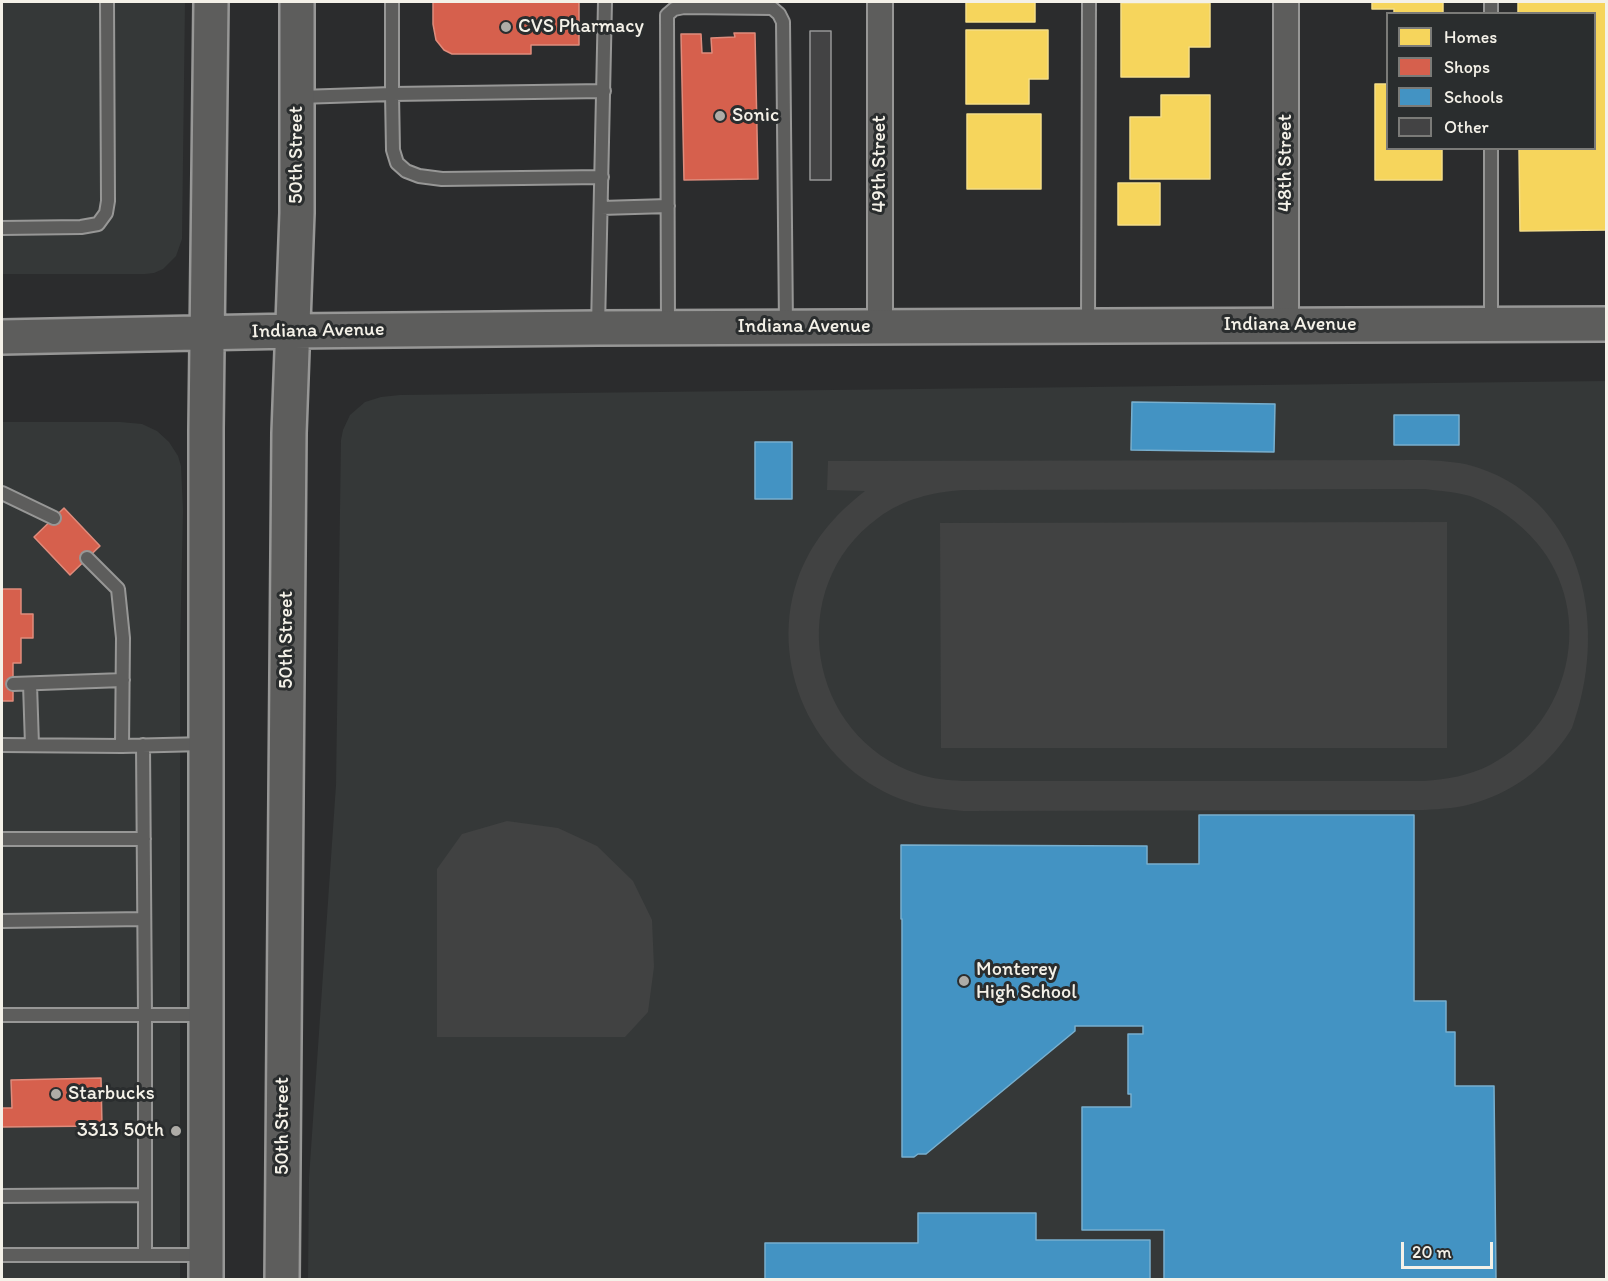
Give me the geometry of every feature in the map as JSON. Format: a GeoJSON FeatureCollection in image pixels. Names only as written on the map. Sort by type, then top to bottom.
{"type":"FeatureCollection","features":[{"type":"Feature","properties":{"kind":"main road"},"geometry":{"type":"LineString","coordinates":[[206,1267],[206,744],[211,2]]}},
{"type":"Feature","properties":{"kind":"main road","name":"50th Street"},"geometry":{"type":"LineString","coordinates":[[282,1280],[289,445],[297,213],[297,2]]}},
{"type":"Feature","properties":{"kind":"main road","name":"Indiana Avenue"},"geometry":{"type":"LineString","coordinates":[[2,337],[598,328],[1606,324]]}},
{"type":"Feature","properties":{"kind":"street","name":"49th Street"},"geometry":{"type":"LineString","coordinates":[[880,2],[880,327]]}},
{"type":"Feature","properties":{"kind":"street","name":"48th Street"},"geometry":{"type":"LineString","coordinates":[[1286,2],[1286,325]]}},
{"type":"Feature","properties":{"kind":"lane"},"geometry":{"type":"LineString","coordinates":[[2,228],[81,227],[98,224],[106,213],[108,201],[107,2]]}},
{"type":"Feature","properties":{"kind":"lane"},"geometry":{"type":"LineString","coordinates":[[392,2],[393,150],[397,163],[406,171],[419,176],[442,179],[602,177]]}},
{"type":"Feature","properties":{"kind":"lane"},"geometry":{"type":"LineString","coordinates":[[598,328],[605,2]]}},
{"type":"Feature","properties":{"kind":"lane"},"geometry":{"type":"LineString","coordinates":[[1088,326],[1089,2]]}},
{"type":"Feature","properties":{"kind":"lane"},"geometry":{"type":"LineString","coordinates":[[668,328],[667,15],[674,9],[684,7],[772,8],[783,22],[786,327]]}},
{"type":"Feature","properties":{"kind":"lane"},"geometry":{"type":"LineString","coordinates":[[297,97],[392,93],[604,91]]}},
{"type":"Feature","properties":{"kind":"lane"},"geometry":{"type":"LineString","coordinates":[[1491,150],[1491,324]]}},
{"type":"Feature","properties":{"kind":"lane"},"geometry":{"type":"LineString","coordinates":[[601,208],[668,206]]}},
{"type":"Feature","properties":{"kind":"lane"},"geometry":{"type":"LineString","coordinates":[[2,493],[54,518]]}},
{"type":"Feature","properties":{"kind":"lane"},"geometry":{"type":"LineString","coordinates":[[87,558],[118,589],[123,638],[122,746]]}},
{"type":"Feature","properties":{"kind":"lane"},"geometry":{"type":"LineString","coordinates":[[12,684],[123,680]]}},
{"type":"Feature","properties":{"kind":"lane"},"geometry":{"type":"LineString","coordinates":[[30,684],[32,746]]}},
{"type":"Feature","properties":{"kind":"lane"},"geometry":{"type":"LineString","coordinates":[[2,746],[206,744]]}},
{"type":"Feature","properties":{"kind":"lane"},"geometry":{"type":"LineString","coordinates":[[143,745],[145,1255]]}},
{"type":"Feature","properties":{"kind":"lane"},"geometry":{"type":"LineString","coordinates":[[2,839],[144,839]]}},
{"type":"Feature","properties":{"kind":"lane"},"geometry":{"type":"LineString","coordinates":[[2,921],[144,919]]}},
{"type":"Feature","properties":{"kind":"lane"},"geometry":{"type":"LineString","coordinates":[[2,1015],[206,1015]]}},
{"type":"Feature","properties":{"kind":"lane"},"geometry":{"type":"LineString","coordinates":[[2,1196],[145,1195]]}},
{"type":"Feature","properties":{"kind":"lane"},"geometry":{"type":"LineString","coordinates":[[2,1255],[145,1255],[206,1267]]}},
{"type":"Feature","properties":{"kind":"shaded area"},"geometry":{"type":"Polygon","coordinates":[[[2,2],[185,2],[182,239],[176,256],[163,269],[145,274],[2,274],[2,2]]]}},
{"type":"Feature","properties":{"kind":"shaded area","name":"Monterey High School"},"geometry":{"type":"Polygon","coordinates":[[[1606,381],[1606,1279],[308,1280],[309,1178],[336,785],[341,440],[350,415],[365,402],[400,395],[1606,381]]]}},
{"type":"Feature","properties":{"kind":"shaded area"},"geometry":{"type":"Polygon","coordinates":[[[2,422],[142,424],[157,431],[169,442],[181,466],[183,510],[180,652],[180,1279],[2,1279],[2,422]]]}},
{"type":"Feature","properties":{"kind":"shaded area"},"geometry":{"type":"Polygon","coordinates":[[[1426,460],[1460,463],[1479,468],[1515,486],[1544,510],[1565,541],[1580,576],[1587,613],[1588,652],[1583,691],[1572,728],[1554,753],[1519,783],[1492,797],[1451,808],[1424,810],[963,811],[909,802],[877,788],[849,768],[826,743],[808,714],[796,683],[789,649],[790,615],[802,567],[816,542],[833,520],[865,491],[827,490],[828,461],[1426,460]],[[1425,489],[963,490],[908,501],[878,518],[848,547],[829,582],[820,620],[821,658],[832,695],[852,728],[881,755],[918,774],[940,779],[963,781],[1424,781],[1474,772],[1490,765],[1518,746],[1540,722],[1556,695],[1566,664],[1569,633],[1566,601],[1555,571],[1537,543],[1515,521],[1489,504],[1470,496],[1425,489]]]}},
{"type":"Feature","properties":{"kind":"shaded area"},"geometry":{"type":"Polygon","coordinates":[[[1447,522],[1447,748],[941,748],[940,523],[1447,522]]]}},
{"type":"Feature","properties":{"kind":"shaded area"},"geometry":{"type":"Polygon","coordinates":[[[507,821],[558,828],[597,846],[633,881],[652,920],[654,967],[648,1012],[625,1037],[437,1037],[437,869],[462,834],[507,821]]]}},
{"type":"Feature","properties":{"kind":"building: Homes"},"geometry":{"type":"Polygon","coordinates":[[[966,2],[1035,2],[1035,22],[966,22],[966,2]]]}},
{"type":"Feature","properties":{"kind":"building: Homes"},"geometry":{"type":"Polygon","coordinates":[[[1372,2],[1443,2],[1443,12],[1394,12],[1394,9],[1372,9],[1372,2]]]}},
{"type":"Feature","properties":{"kind":"building: Homes"},"geometry":{"type":"Polygon","coordinates":[[[1518,2],[1606,2],[1606,230],[1520,231],[1519,150],[1596,150],[1596,12],[1518,12],[1518,2]]]}},
{"type":"Feature","properties":{"kind":"building: Homes"},"geometry":{"type":"Polygon","coordinates":[[[1121,3],[1210,3],[1210,47],[1189,47],[1189,77],[1121,77],[1121,3]]]}},
{"type":"Feature","properties":{"kind":"building: Homes"},"geometry":{"type":"Polygon","coordinates":[[[966,30],[1048,30],[1048,79],[1029,79],[1029,104],[966,104],[966,30]]]}},
{"type":"Feature","properties":{"kind":"building: Homes"},"geometry":{"type":"Polygon","coordinates":[[[1375,84],[1386,84],[1386,150],[1442,150],[1442,180],[1375,180],[1375,84]]]}},
{"type":"Feature","properties":{"kind":"building: Homes"},"geometry":{"type":"Polygon","coordinates":[[[1161,95],[1210,95],[1210,179],[1130,179],[1130,117],[1161,117],[1161,95]]]}},
{"type":"Feature","properties":{"kind":"building: Homes"},"geometry":{"type":"Polygon","coordinates":[[[967,114],[1041,114],[1041,189],[967,189],[967,114]]]}},
{"type":"Feature","properties":{"kind":"building: Homes"},"geometry":{"type":"Polygon","coordinates":[[[1118,183],[1160,183],[1160,225],[1118,225],[1118,183]]]}},
{"type":"Feature","properties":{"kind":"building: Shops","name":"CVS Pharmacy"},"geometry":{"type":"Polygon","coordinates":[[[433,2],[579,2],[579,45],[531,45],[531,54],[452,54],[444,50],[436,40],[433,2]]]}},
{"type":"Feature","properties":{"kind":"building: Shops","name":"Sonic"},"geometry":{"type":"Polygon","coordinates":[[[734,33],[755,33],[758,179],[684,180],[681,34],[701,34],[702,53],[712,53],[711,38],[735,37],[734,33]]]}},
{"type":"Feature","properties":{"kind":"building: Shops"},"geometry":{"type":"Polygon","coordinates":[[[64,508],[100,546],[70,575],[34,537],[64,508]]]}},
{"type":"Feature","properties":{"kind":"building: Shops"},"geometry":{"type":"Polygon","coordinates":[[[2,589],[21,589],[21,614],[33,614],[33,638],[21,638],[21,663],[13,663],[13,701],[2,701],[2,589]]]}},
{"type":"Feature","properties":{"kind":"building: Shops","name":"Starbucks"},"geometry":{"type":"Polygon","coordinates":[[[101,1078],[102,1126],[2,1127],[2,1108],[12,1108],[11,1080],[101,1078]]]}},
{"type":"Feature","properties":{"kind":"building: Schools"},"geometry":{"type":"Polygon","coordinates":[[[1132,402],[1275,404],[1274,452],[1131,450],[1132,402]]]}},
{"type":"Feature","properties":{"kind":"building: Schools"},"geometry":{"type":"Polygon","coordinates":[[[1394,415],[1459,415],[1459,445],[1394,445],[1394,415]]]}},
{"type":"Feature","properties":{"kind":"building: Schools"},"geometry":{"type":"Polygon","coordinates":[[[755,442],[792,442],[792,499],[755,499],[755,442]]]}},
{"type":"Feature","properties":{"kind":"building: Schools"},"geometry":{"type":"Polygon","coordinates":[[[1199,815],[1414,815],[1414,1001],[1446,1001],[1446,1032],[1455,1032],[1455,1086],[1494,1086],[1496,1280],[1164,1280],[1164,1230],[1082,1230],[1082,1107],[1131,1107],[1131,1094],[1128,1094],[1128,1034],[1143,1034],[1143,1026],[1075,1026],[1075,1031],[926,1154],[902,1157],[901,845],[1147,846],[1147,864],[1199,864],[1199,815]]]}},
{"type":"Feature","properties":{"kind":"building: Schools"},"geometry":{"type":"Polygon","coordinates":[[[918,1213],[1036,1213],[1036,1240],[1150,1240],[1150,1280],[765,1280],[765,1243],[918,1243],[918,1213]]]}},
{"type":"Feature","properties":{"kind":"building: Other"},"geometry":{"type":"Polygon","coordinates":[[[810,31],[831,31],[831,180],[810,180],[810,31]]]}},
{"type":"Feature","properties":{"kind":"place","name":"CVS Pharmacy"},"geometry":{"type":"Point","coordinates":[506,27]}},
{"type":"Feature","properties":{"kind":"place","name":"Sonic"},"geometry":{"type":"Point","coordinates":[720,116]}},
{"type":"Feature","properties":{"kind":"place","name":"Monterey High School"},"geometry":{"type":"Point","coordinates":[964,981]}},
{"type":"Feature","properties":{"kind":"place","name":"Starbucks"},"geometry":{"type":"Point","coordinates":[56,1094]}},
{"type":"Feature","properties":{"kind":"place","name":"3313 50th"},"geometry":{"type":"Point","coordinates":[176,1131]}}]}
